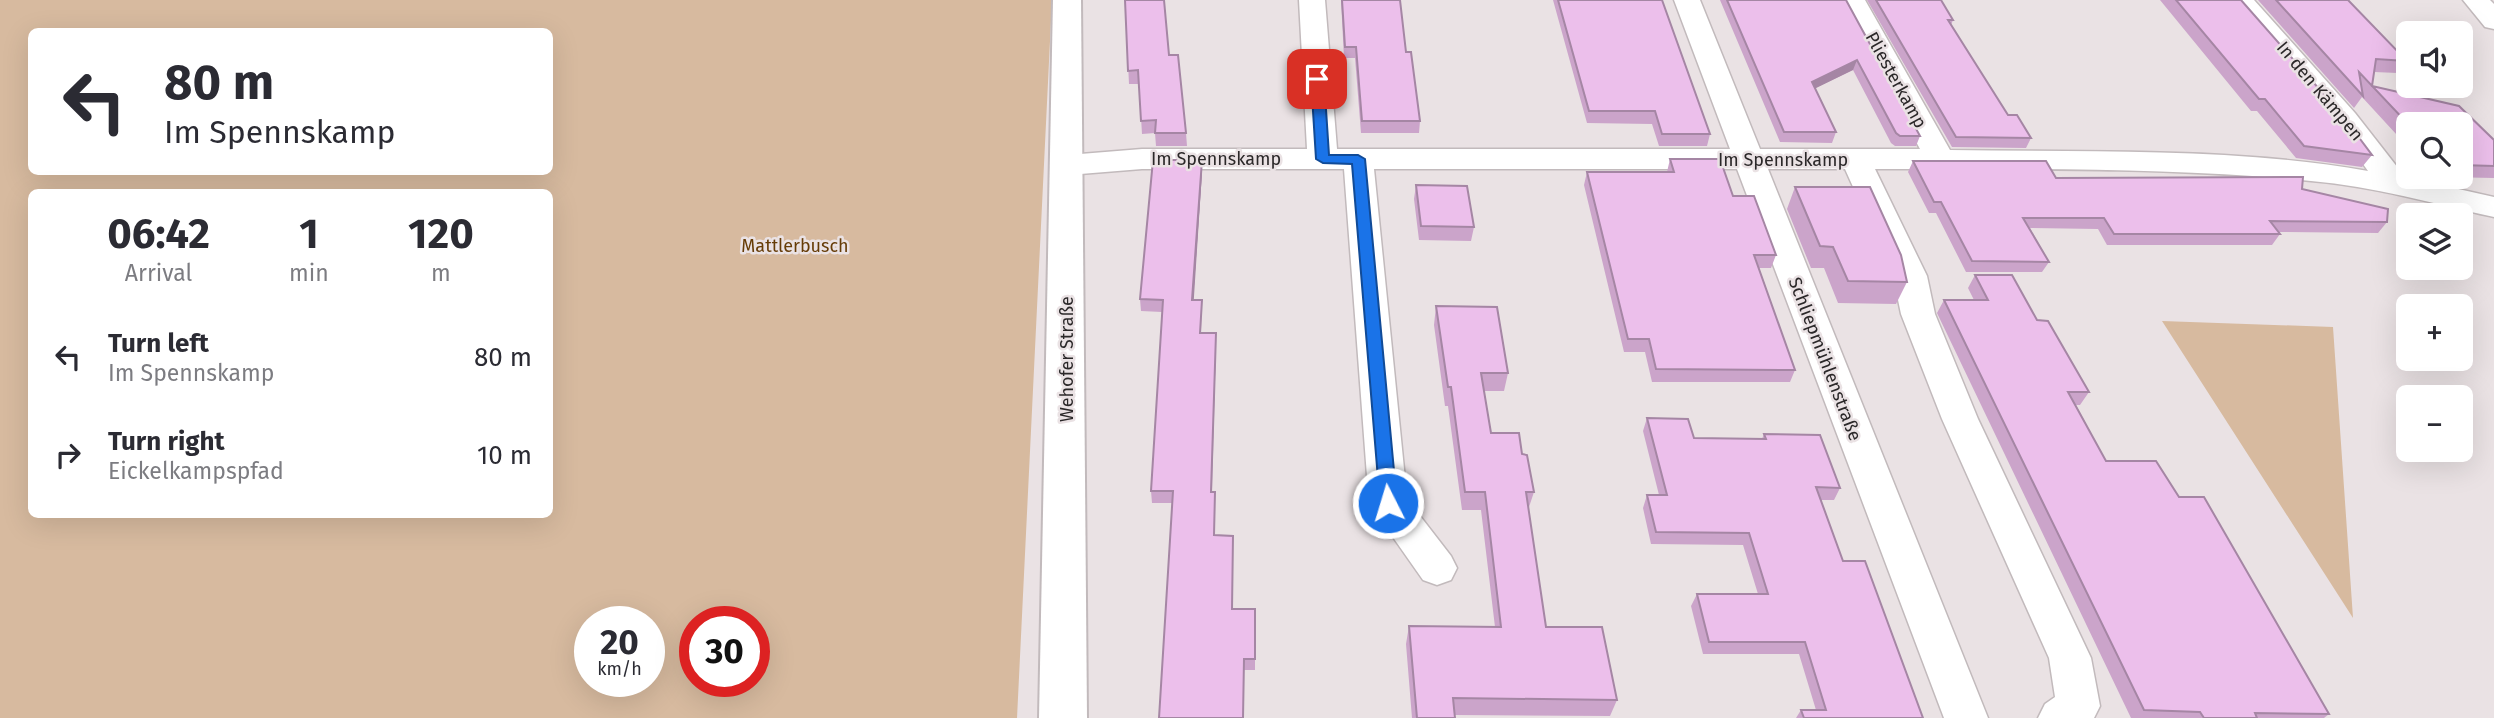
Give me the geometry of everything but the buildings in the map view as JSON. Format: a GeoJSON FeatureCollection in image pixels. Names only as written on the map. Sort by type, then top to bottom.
{"type":"FeatureCollection","features":[{"type":"Feature","properties":{"kind":"street","name":"Wehofer Straße"},"geometry":{"type":"LineString","coordinates":[[1063,718],[1067,0]]}},
{"type":"Feature","properties":{"kind":"street"},"geometry":{"type":"LineString","coordinates":[[1312,0],[1323,159]]}},
{"type":"Feature","properties":{"kind":"street","name":"Schliepmühlenstraße"},"geometry":{"type":"LineString","coordinates":[[1687,0],[1747,161],[1966,718]]}},
{"type":"Feature","properties":{"kind":"street","name":"Pliesterkamp"},"geometry":{"type":"LineString","coordinates":[[1852,0],[1940,159]]}},
{"type":"Feature","properties":{"kind":"street","name":"In den Kämpen"},"geometry":{"type":"LineString","coordinates":[[2240,0],[2345,118],[2395,185]]}},
{"type":"Feature","properties":{"kind":"street"},"geometry":{"type":"LineString","coordinates":[[2476,0],[2494,21]]}},
{"type":"Feature","properties":{"kind":"street","name":"Im Spennskamp"},"geometry":{"type":"LineString","coordinates":[[1068,165],[1142,159],[1940,159],[2256,165],[2314,171],[2395,185],[2494,207]]}},
{"type":"Feature","properties":{"kind":"street"},"geometry":{"type":"LineString","coordinates":[[1358,159],[1388,503],[1437,568]]}},
{"type":"Feature","properties":{"kind":"street"},"geometry":{"type":"LineString","coordinates":[[1856,160],[1910,276],[1918,314],[1960,419],[2070,658],[2078,705],[2060,718]]}},
{"type":"Feature","properties":{"kind":"green space","name":"Mattlerbusch"},"geometry":{"type":"Polygon","coordinates":[[[0,0],[1052,0],[1017,718],[0,718],[0,0]]]}},
{"type":"Feature","properties":{"kind":"green space"},"geometry":{"type":"Polygon","coordinates":[[[2162,321],[2333,327],[2353,618],[2162,321]]]}},
{"type":"Feature","properties":{"kind":"route"},"geometry":{"type":"LineString","coordinates":[[1317,79],[1323,159],[1358,159],[1388,503]]}}]}
